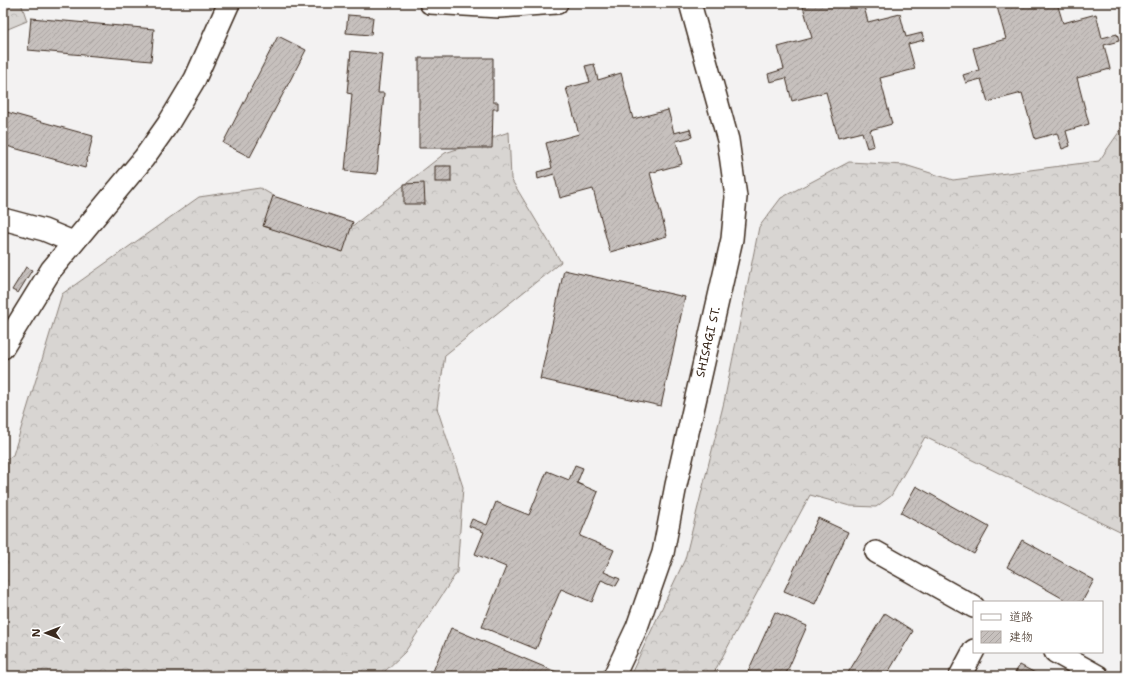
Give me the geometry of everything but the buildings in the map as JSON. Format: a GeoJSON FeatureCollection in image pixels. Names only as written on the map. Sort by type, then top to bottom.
{"type":"FeatureCollection","features":[{"type":"Feature","properties":{"kind":"lane"},"geometry":{"type":"LineString","coordinates":[[3,348],[51,270],[72,242],[144,158],[168,124],[194,79],[229,3]]}},
{"type":"Feature","properties":{"kind":"lane"},"geometry":{"type":"LineString","coordinates":[[430,3],[499,7],[538,6],[557,3]]}},
{"type":"Feature","properties":{"kind":"lane","name":"SHISAGI ST."},"geometry":{"type":"LineString","coordinates":[[614,676],[637,627],[663,553],[676,485],[732,239],[736,197],[732,162],[728,140],[690,3]]}},
{"type":"Feature","properties":{"kind":"lane"},"geometry":{"type":"LineString","coordinates":[[3,219],[44,230],[72,242]]}},
{"type":"Feature","properties":{"kind":"lane"},"geometry":{"type":"LineString","coordinates":[[876,552],[973,606]]}},
{"type":"Feature","properties":{"kind":"lane"},"geometry":{"type":"LineString","coordinates":[[960,676],[973,652]]}},
{"type":"Feature","properties":{"kind":"lane"},"geometry":{"type":"LineString","coordinates":[[1057,653],[1098,676]]}},
{"type":"Feature","properties":{"kind":"green space"},"geometry":{"type":"Polygon","coordinates":[[[3,3],[21,3],[27,21],[3,31],[3,3]]]}},
{"type":"Feature","properties":{"kind":"green space"},"geometry":{"type":"Polygon","coordinates":[[[1126,122],[1126,535],[925,437],[891,496],[876,507],[850,506],[810,495],[712,676],[630,676],[685,559],[724,402],[759,227],[781,198],[849,162],[905,165],[953,180],[1099,161],[1126,122]]]}},
{"type":"Feature","properties":{"kind":"green space"},"geometry":{"type":"Polygon","coordinates":[[[509,132],[511,179],[561,262],[445,355],[437,408],[463,487],[457,572],[405,652],[380,676],[3,676],[3,462],[13,455],[62,294],[199,197],[260,188],[341,235],[445,153],[509,132]]]}}]}
